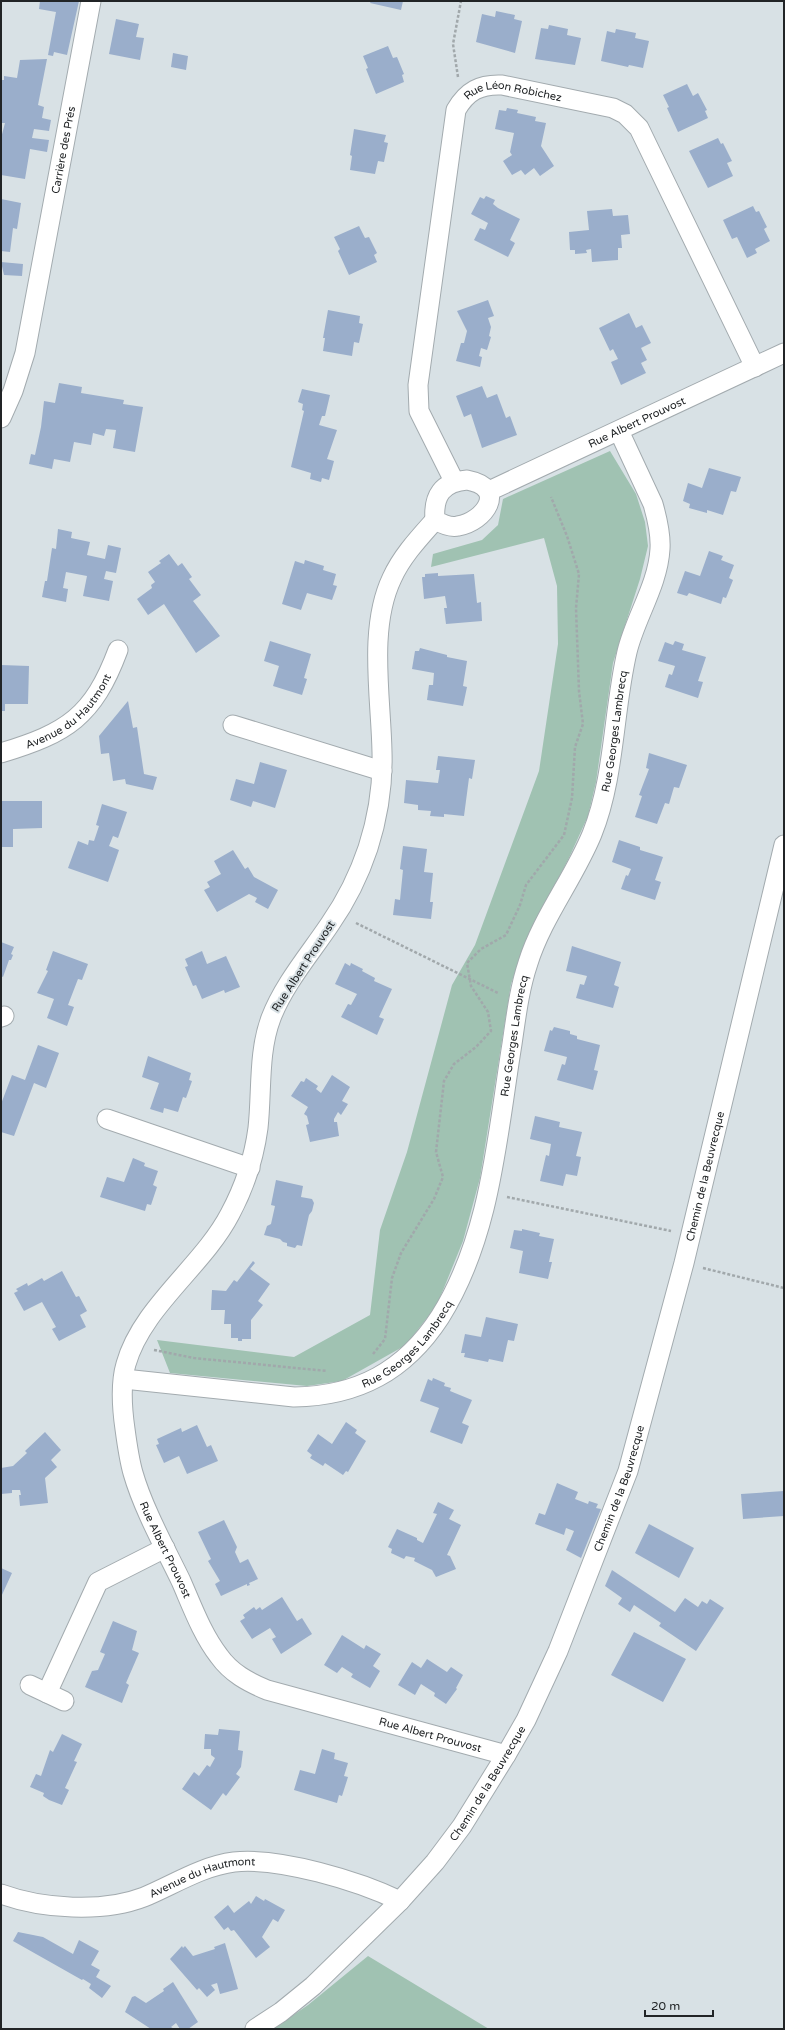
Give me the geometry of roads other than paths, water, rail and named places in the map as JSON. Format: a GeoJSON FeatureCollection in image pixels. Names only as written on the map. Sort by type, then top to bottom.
{"type":"FeatureCollection","features":[{"type":"Feature","properties":{"kind":"street","name":"Carrière des Prés"},"geometry":{"type":"LineString","coordinates":[[1,418],[19,373],[36,300],[91,1]]}},
{"type":"Feature","properties":{"kind":"street","name":"Rue Léon Robichez"},"geometry":{"type":"LineString","coordinates":[[454,481],[419,411],[418,385],[456,110],[462,99],[473,90],[488,84],[502,85],[613,108],[625,114],[639,128],[755,367]]}},
{"type":"Feature","properties":{"kind":"street","name":"Rue Albert Prouvost"},"geometry":{"type":"LineString","coordinates":[[489,491],[784,353]]}},
{"type":"Feature","properties":{"kind":"street","name":"Rue Georges Lambrecq"},"geometry":{"type":"LineString","coordinates":[[124,1379],[294,1397],[327,1395],[373,1381],[391,1369],[412,1352],[441,1315],[466,1266],[479,1230],[487,1192],[523,980],[532,951],[584,852],[603,802],[616,708],[627,650],[657,565],[660,549],[657,515],[619,431]]}},
{"type":"Feature","properties":{"kind":"street"},"geometry":{"type":"LineString","coordinates":[[467,480],[480,483],[489,491],[490,499],[487,506],[471,521],[458,526],[444,525],[435,520],[434,509],[437,498],[445,487],[454,481],[467,480]]}},
{"type":"Feature","properties":{"kind":"street","name":"Rue Albert Prouvost"},"geometry":{"type":"LineString","coordinates":[[435,520],[400,563],[392,578],[383,606],[378,649],[382,772],[378,807],[369,845],[356,880],[337,913],[287,988],[271,1017],[264,1049],[258,1128],[250,1168],[232,1211],[221,1231],[169,1294],[134,1346],[126,1363],[123,1415],[132,1472],[165,1548],[212,1645],[220,1658],[230,1668],[252,1684],[274,1692],[506,1755]]}},
{"type":"Feature","properties":{"kind":"street","name":"Avenue du Hautmont"},"geometry":{"type":"LineString","coordinates":[[1,752],[41,740],[71,724],[100,691],[118,650]]}},
{"type":"Feature","properties":{"kind":"street"},"geometry":{"type":"LineString","coordinates":[[233,725],[382,772]]}},
{"type":"Feature","properties":{"kind":"street","name":"Chemin de la Beuvrecque"},"geometry":{"type":"LineString","coordinates":[[255,2029],[281,2012],[313,1986],[400,1901],[448,1846],[506,1755],[529,1714],[562,1644],[628,1471],[691,1235],[784,845]]}},
{"type":"Feature","properties":{"kind":"street"},"geometry":{"type":"LineString","coordinates":[[107,1119],[250,1168]]}},
{"type":"Feature","properties":{"kind":"street"},"geometry":{"type":"LineString","coordinates":[[64,1701],[38,1689],[98,1582],[165,1548]]}},
{"type":"Feature","properties":{"kind":"street","name":"Avenue du Hautmont"},"geometry":{"type":"LineString","coordinates":[[1,1894],[48,1905],[92,1907],[111,1905],[143,1897],[205,1870],[232,1862],[249,1861],[306,1869],[370,1888],[400,1901]]}}]}
